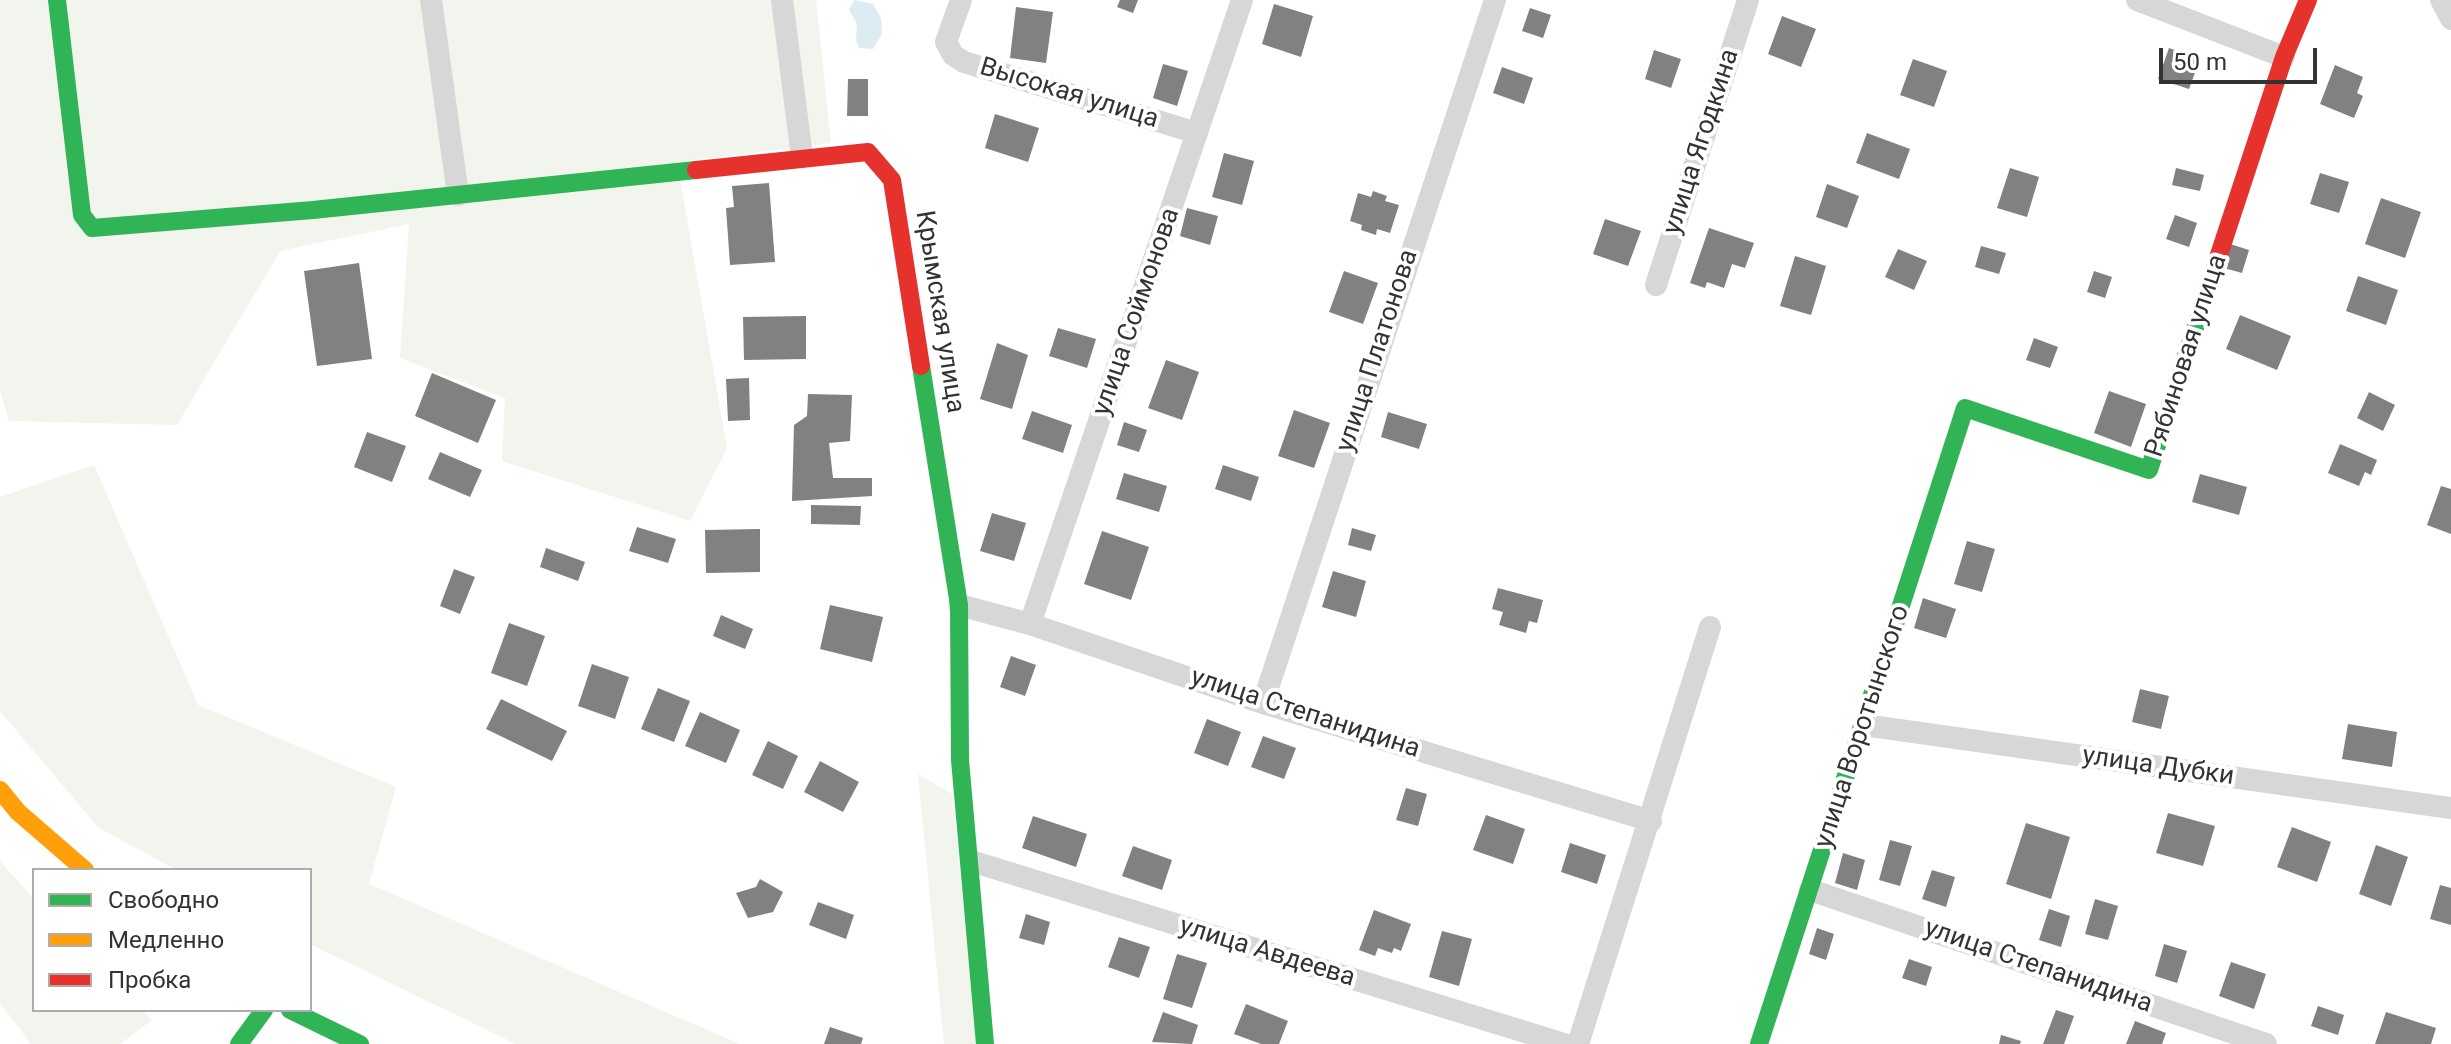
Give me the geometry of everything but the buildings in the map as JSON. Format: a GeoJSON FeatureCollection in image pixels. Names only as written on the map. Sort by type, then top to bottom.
{"type":"FeatureCollection","features":[{"type":"Feature","properties":{"kind":"street","name":"Крымская улица"},"geometry":{"type":"LineString","coordinates":[[57,0],[82,215],[92,228],[313,210],[868,152],[892,180],[959,605],[960,760],[985,1044]]}},
{"type":"Feature","properties":{"kind":"street"},"geometry":{"type":"LineString","coordinates":[[431,0],[458,195]]}},
{"type":"Feature","properties":{"kind":"street"},"geometry":{"type":"LineString","coordinates":[[782,0],[802,157]]}},
{"type":"Feature","properties":{"kind":"street","name":"Высокая улица"},"geometry":{"type":"LineString","coordinates":[[961,0],[946,42],[953,55],[964,62],[1197,133]]}},
{"type":"Feature","properties":{"kind":"street","name":"улица Соймонова"},"geometry":{"type":"LineString","coordinates":[[1030,624],[1242,0]]}},
{"type":"Feature","properties":{"kind":"street","name":"улица Платонова"},"geometry":{"type":"LineString","coordinates":[[1263,703],[1495,0]]}},
{"type":"Feature","properties":{"kind":"street","name":"улица Ягодкина"},"geometry":{"type":"LineString","coordinates":[[1656,285],[1748,0]]}},
{"type":"Feature","properties":{"kind":"street"},"geometry":{"type":"LineString","coordinates":[[2137,0],[2284,57]]}},
{"type":"Feature","properties":{"kind":"street","name":"Рябиновая улица"},"geometry":{"type":"LineString","coordinates":[[1965,408],[2149,470],[2284,57],[2308,0]]}},
{"type":"Feature","properties":{"kind":"street"},"geometry":{"type":"LineString","coordinates":[[2441,0],[2451,19]]}},
{"type":"Feature","properties":{"kind":"street","name":"улица Воротынского"},"geometry":{"type":"LineString","coordinates":[[1759,1044],[1965,408]]}},
{"type":"Feature","properties":{"kind":"street","name":"улица Степанидина"},"geometry":{"type":"LineString","coordinates":[[959,605],[1030,624],[1263,703],[1651,821]]}},
{"type":"Feature","properties":{"kind":"street"},"geometry":{"type":"LineString","coordinates":[[1578,1044],[1710,627]]}},
{"type":"Feature","properties":{"kind":"street","name":"улица Дубки"},"geometry":{"type":"LineString","coordinates":[[1864,725],[2451,808]]}},
{"type":"Feature","properties":{"kind":"street"},"geometry":{"type":"LineString","coordinates":[[0,790],[18,812],[83,868]]}},
{"type":"Feature","properties":{"kind":"street","name":"улица Авдеева"},"geometry":{"type":"LineString","coordinates":[[971,861],[1564,1044]]}},
{"type":"Feature","properties":{"kind":"street","name":"улица Степанидина"},"geometry":{"type":"LineString","coordinates":[[1810,890],[2266,1044]]}},
{"type":"Feature","properties":{"kind":"street"},"geometry":{"type":"LineString","coordinates":[[239,1044],[263,1012]]}},
{"type":"Feature","properties":{"kind":"street"},"geometry":{"type":"LineString","coordinates":[[294,1012],[360,1044]]}},
{"type":"Feature","properties":{"kind":"shaded area"},"geometry":{"type":"Polygon","coordinates":[[[0,0],[816,0],[831,143],[677,162],[727,448],[690,521],[502,461],[505,398],[400,358],[409,224],[280,251],[177,425],[9,421],[0,391],[0,0]]]}},
{"type":"Feature","properties":{"kind":"shaded area"},"geometry":{"type":"Polygon","coordinates":[[[854,0],[873,4],[881,18],[882,34],[873,49],[859,48],[857,24],[849,10],[854,0]]]}},
{"type":"Feature","properties":{"kind":"shaded area"},"geometry":{"type":"Polygon","coordinates":[[[94,465],[198,705],[396,787],[369,884],[740,1044],[516,1044],[312,945],[312,868],[172,868],[98,827],[0,711],[0,497],[94,465]]]}},
{"type":"Feature","properties":{"kind":"shaded area"},"geometry":{"type":"Polygon","coordinates":[[[918,774],[952,794],[978,1044],[944,1044],[918,774]]]}},
{"type":"Feature","properties":{"kind":"shaded area"},"geometry":{"type":"Polygon","coordinates":[[[0,861],[32,897],[32,1012],[144,1012],[152,1020],[120,1044],[31,1044],[0,1003],[0,861]]]}},
{"type":"Feature","properties":{"kind":"traffic: fast"},"geometry":{"type":"LineString","coordinates":[[57,0],[82,215],[92,228],[313,210],[696,170]]}},
{"type":"Feature","properties":{"kind":"traffic: fast"},"geometry":{"type":"LineString","coordinates":[[1759,1044],[1965,408],[2149,470],[2214,270]]}},
{"type":"Feature","properties":{"kind":"traffic: fast"},"geometry":{"type":"LineString","coordinates":[[921,366],[959,605],[960,760],[985,1044]]}},
{"type":"Feature","properties":{"kind":"traffic: fast"},"geometry":{"type":"LineString","coordinates":[[239,1044],[263,1012]]}},
{"type":"Feature","properties":{"kind":"traffic: fast"},"geometry":{"type":"LineString","coordinates":[[294,1012],[360,1044]]}},
{"type":"Feature","properties":{"kind":"traffic: slow"},"geometry":{"type":"LineString","coordinates":[[0,790],[18,812],[83,868]]}},
{"type":"Feature","properties":{"kind":"traffic: jam"},"geometry":{"type":"LineString","coordinates":[[2214,270],[2284,57],[2308,0]]}},
{"type":"Feature","properties":{"kind":"traffic: jam"},"geometry":{"type":"LineString","coordinates":[[696,170],[868,152],[892,180],[921,366]]}}]}
